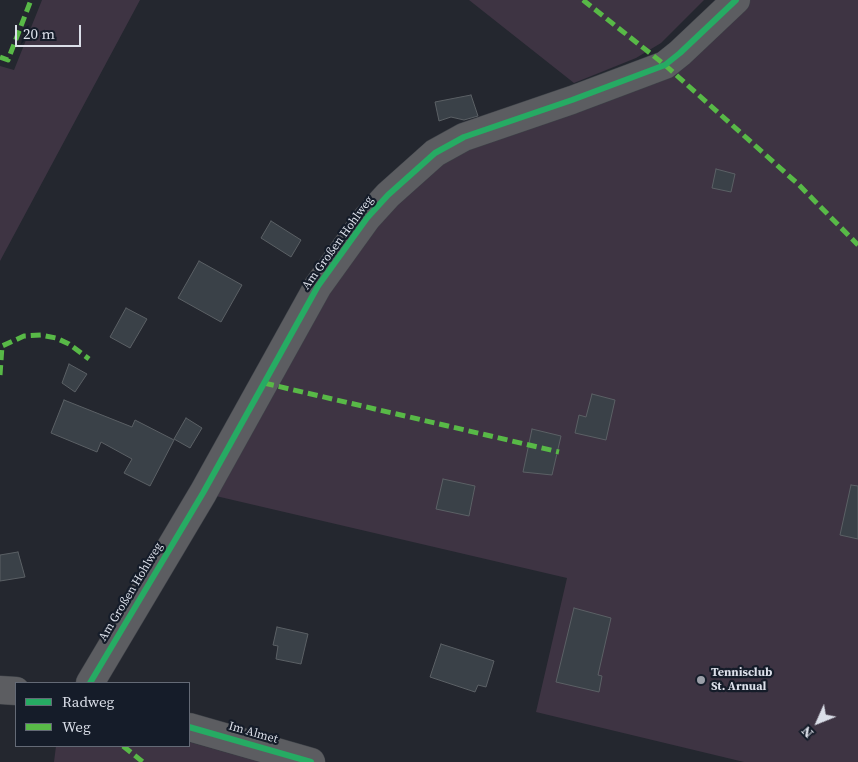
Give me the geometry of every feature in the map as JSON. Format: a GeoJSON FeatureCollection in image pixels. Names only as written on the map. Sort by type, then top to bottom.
{"type":"FeatureCollection","features":[{"type":"Feature","properties":{"kind":"street","name":"Am Großen Hohlweg"},"geometry":{"type":"LineString","coordinates":[[91,682],[203,493],[318,286],[367,218],[388,195],[435,153],[464,137],[572,100],[665,65],[736,0]]}},
{"type":"Feature","properties":{"kind":"street"},"geometry":{"type":"LineString","coordinates":[[0,690],[15,691]]}},
{"type":"Feature","properties":{"kind":"street","name":"Im Almet"},"geometry":{"type":"LineString","coordinates":[[190,726],[311,762]]}},
{"type":"Feature","properties":{"kind":"shaded area"},"geometry":{"type":"Polygon","coordinates":[[[42,0],[140,0],[0,261],[0,66],[14,70],[42,0]]]}},
{"type":"Feature","properties":{"kind":"shaded area"},"geometry":{"type":"Polygon","coordinates":[[[469,0],[704,0],[661,43],[636,58],[574,83],[469,0]]]}},
{"type":"Feature","properties":{"kind":"shaded area"},"geometry":{"type":"Polygon","coordinates":[[[735,0],[858,0],[858,762],[744,762],[536,712],[567,578],[203,493],[266,380],[411,173],[650,72],[735,0]]]}},
{"type":"Feature","properties":{"kind":"shaded area"},"geometry":{"type":"Polygon","coordinates":[[[190,742],[260,762],[54,762],[56,747],[190,747],[190,742]]]}},
{"type":"Feature","properties":{"kind":"building"},"geometry":{"type":"Polygon","coordinates":[[[471,95],[478,116],[464,120],[451,117],[439,121],[435,102],[471,95]]]}},
{"type":"Feature","properties":{"kind":"building"},"geometry":{"type":"Polygon","coordinates":[[[716,169],[735,174],[731,192],[712,188],[716,169]]]}},
{"type":"Feature","properties":{"kind":"building"},"geometry":{"type":"Polygon","coordinates":[[[271,221],[301,240],[291,257],[261,238],[271,221]]]}},
{"type":"Feature","properties":{"kind":"building"},"geometry":{"type":"Polygon","coordinates":[[[199,261],[242,285],[221,322],[178,298],[199,261]]]}},
{"type":"Feature","properties":{"kind":"building"},"geometry":{"type":"Polygon","coordinates":[[[126,308],[147,319],[130,348],[110,337],[126,308]]]}},
{"type":"Feature","properties":{"kind":"building"},"geometry":{"type":"Polygon","coordinates":[[[69,364],[87,374],[75,392],[62,383],[69,364]]]}},
{"type":"Feature","properties":{"kind":"building"},"geometry":{"type":"Polygon","coordinates":[[[592,394],[615,400],[606,440],[575,433],[579,415],[586,417],[592,394]]]}},
{"type":"Feature","properties":{"kind":"building"},"geometry":{"type":"Polygon","coordinates":[[[64,400],[132,427],[135,420],[174,440],[150,486],[124,473],[132,459],[101,442],[97,452],[51,433],[64,400]]]}},
{"type":"Feature","properties":{"kind":"building"},"geometry":{"type":"Polygon","coordinates":[[[186,418],[202,428],[190,448],[174,439],[186,418]]]}},
{"type":"Feature","properties":{"kind":"building"},"geometry":{"type":"Polygon","coordinates":[[[532,429],[561,436],[552,475],[523,472],[532,429]]]}},
{"type":"Feature","properties":{"kind":"building"},"geometry":{"type":"Polygon","coordinates":[[[443,479],[475,486],[469,516],[436,509],[443,479]]]}},
{"type":"Feature","properties":{"kind":"building"},"geometry":{"type":"Polygon","coordinates":[[[851,485],[858,486],[858,539],[840,535],[851,485]]]}},
{"type":"Feature","properties":{"kind":"building"},"geometry":{"type":"Polygon","coordinates":[[[18,552],[25,577],[0,581],[0,555],[18,552]]]}},
{"type":"Feature","properties":{"kind":"building"},"geometry":{"type":"Polygon","coordinates":[[[574,608],[611,618],[598,675],[602,676],[599,692],[556,682],[574,608]]]}},
{"type":"Feature","properties":{"kind":"building"},"geometry":{"type":"Polygon","coordinates":[[[277,627],[308,634],[301,664],[276,659],[278,646],[273,645],[277,627]]]}},
{"type":"Feature","properties":{"kind":"building"},"geometry":{"type":"Polygon","coordinates":[[[441,644],[494,661],[486,687],[478,685],[475,692],[430,677],[441,644]]]}},
{"type":"Feature","properties":{"kind":"marked path"},"geometry":{"type":"LineString","coordinates":[[0,57],[8,60],[31,0]]}},
{"type":"Feature","properties":{"kind":"marked path"},"geometry":{"type":"LineString","coordinates":[[583,0],[665,65],[798,184],[858,245]]}},
{"type":"Feature","properties":{"kind":"marked path"},"geometry":{"type":"LineString","coordinates":[[0,375],[2,346],[24,336],[41,335],[56,338],[69,344],[89,359]]}},
{"type":"Feature","properties":{"kind":"marked path"},"geometry":{"type":"LineString","coordinates":[[264,383],[559,452]]}},
{"type":"Feature","properties":{"kind":"marked path"},"geometry":{"type":"LineString","coordinates":[[124,747],[143,762]]}},
{"type":"Feature","properties":{"kind":"cycle path"},"geometry":{"type":"LineString","coordinates":[[91,682],[203,493],[318,286],[367,218],[388,195],[435,153],[464,137],[572,100],[665,65],[736,0]]}},
{"type":"Feature","properties":{"kind":"cycle path"},"geometry":{"type":"LineString","coordinates":[[190,727],[311,762]]}},
{"type":"Feature","properties":{"kind":"place","name":"Tennisclub St. Arnual"},"geometry":{"type":"Point","coordinates":[701,680]}}]}
